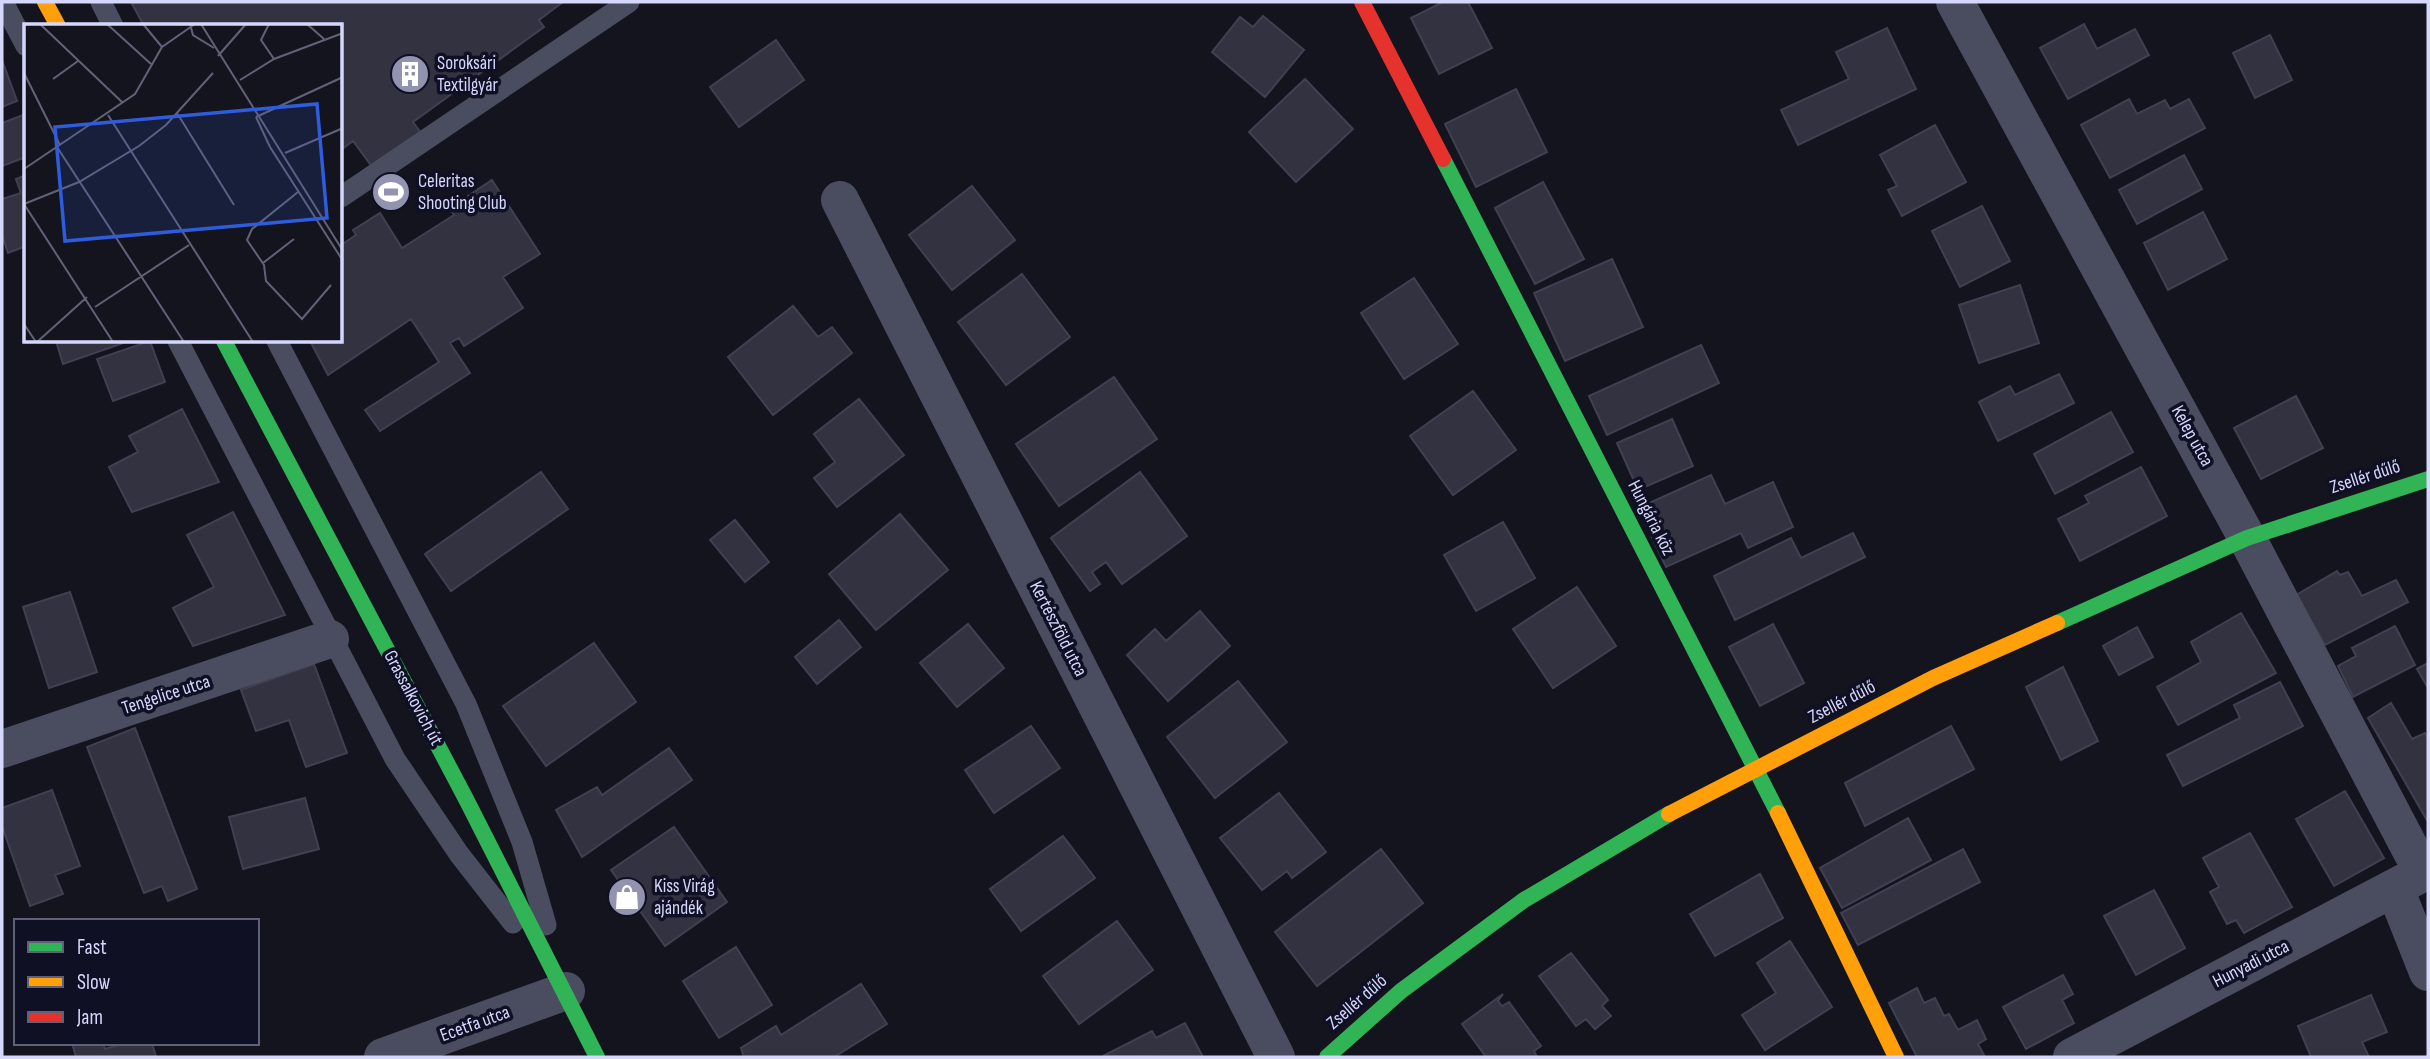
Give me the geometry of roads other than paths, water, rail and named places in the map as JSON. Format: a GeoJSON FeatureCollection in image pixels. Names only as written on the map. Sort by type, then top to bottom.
{"type":"FeatureCollection","features":[{"type":"Feature","properties":{"kind":"street"},"geometry":{"type":"LineString","coordinates":[[45,2],[57,24]]}},
{"type":"Feature","properties":{"kind":"street","name":"Hungária köz"},"geometry":{"type":"LineString","coordinates":[[1362,2],[1757,770],[1896,1057]]}},
{"type":"Feature","properties":{"kind":"street","name":"Kelep utca"},"geometry":{"type":"LineString","coordinates":[[1955,2],[2247,538],[2415,877],[2428,972]]}},
{"type":"Feature","properties":{"kind":"street","name":"Kertészföld utca"},"geometry":{"type":"LineString","coordinates":[[840,200],[1276,1057]]}},
{"type":"Feature","properties":{"kind":"street","name":"Grassalkovich út"},"geometry":{"type":"LineString","coordinates":[[225,343],[566,991],[597,1057]]}},
{"type":"Feature","properties":{"kind":"street","name":"Zsellér dűlő"},"geometry":{"type":"LineString","coordinates":[[1326,1057],[1401,991],[1524,900],[1669,814],[1933,678],[2247,538],[2428,479]]}},
{"type":"Feature","properties":{"kind":"street","name":"Tengelice utca"},"geometry":{"type":"LineString","coordinates":[[2,749],[330,639]]}},
{"type":"Feature","properties":{"kind":"street","name":"Hunyadi utca"},"geometry":{"type":"LineString","coordinates":[[2072,1057],[2415,877]]}},
{"type":"Feature","properties":{"kind":"street","name":"Ecetfa utca"},"geometry":{"type":"LineString","coordinates":[[383,1057],[566,991]]}},
{"type":"Feature","properties":{"kind":"lane"},"geometry":{"type":"LineString","coordinates":[[3,2],[24,42]]}},
{"type":"Feature","properties":{"kind":"lane"},"geometry":{"type":"LineString","coordinates":[[101,2],[112,24]]}},
{"type":"Feature","properties":{"kind":"lane"},"geometry":{"type":"LineString","coordinates":[[343,196],[629,2]]}},
{"type":"Feature","properties":{"kind":"lane"},"geometry":{"type":"LineString","coordinates":[[179,343],[330,639],[395,759],[459,854],[566,991]]}},
{"type":"Feature","properties":{"kind":"lane"},"geometry":{"type":"LineString","coordinates":[[279,343],[466,704],[522,842],[566,991]]}},
{"type":"Feature","properties":{"kind":"place","name":"Soroksári Textilgyár"},"geometry":{"type":"Point","coordinates":[410,74]}},
{"type":"Feature","properties":{"kind":"place","name":"Celeritas Shooting Club"},"geometry":{"type":"Point","coordinates":[391,192]}},
{"type":"Feature","properties":{"kind":"place","name":"Kiss Virág ajándék"},"geometry":{"type":"Point","coordinates":[627,897]}}]}
